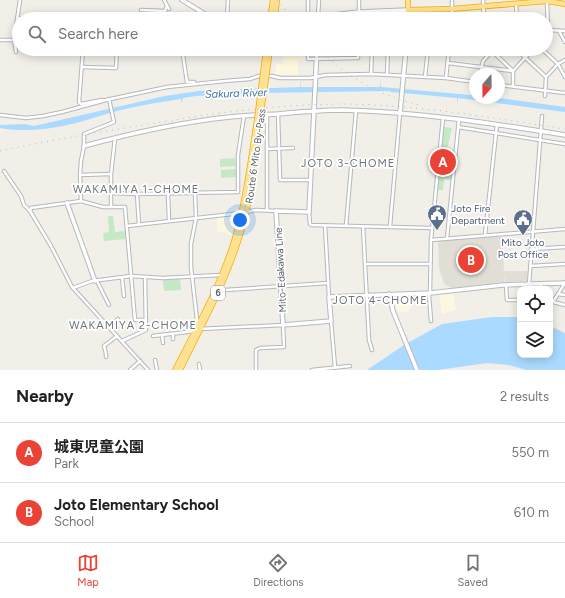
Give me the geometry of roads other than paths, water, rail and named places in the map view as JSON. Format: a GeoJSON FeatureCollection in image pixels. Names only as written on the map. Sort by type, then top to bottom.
{"type":"FeatureCollection","features":[{"type":"Feature","properties":{"kind":"highway"},"geometry":{"type":"LineString","coordinates":[[271,12],[273,0]]}},
{"type":"Feature","properties":{"kind":"highway"},"geometry":{"type":"LineString","coordinates":[[276,12],[278,0]]}},
{"type":"Feature","properties":{"kind":"highway"},"geometry":{"type":"LineString","coordinates":[[408,0],[408,10],[452,9],[547,1],[565,4]]}},
{"type":"Feature","properties":{"kind":"highway","name":"Route 6 Mito By-Pass"},"geometry":{"type":"LineString","coordinates":[[265,73],[266,56]]}},
{"type":"Feature","properties":{"kind":"highway","name":"Route 6 Mito By-Pass"},"geometry":{"type":"LineString","coordinates":[[180,370],[199,323],[222,276],[235,239],[246,194],[269,56]]}},
{"type":"Feature","properties":{"kind":"highway","name":"Route 6 Mito By-Pass"},"geometry":{"type":"LineString","coordinates":[[175,370],[220,288],[236,249],[247,211],[258,119]]}},
{"type":"Feature","properties":{"kind":"street"},"geometry":{"type":"LineString","coordinates":[[18,12],[20,0]]}},
{"type":"Feature","properties":{"kind":"street"},"geometry":{"type":"LineString","coordinates":[[141,10],[165,11],[168,8],[164,0]]}},
{"type":"Feature","properties":{"kind":"street"},"geometry":{"type":"LineString","coordinates":[[182,0],[202,12]]}},
{"type":"Feature","properties":{"kind":"street"},"geometry":{"type":"LineString","coordinates":[[227,12],[228,0]]}},
{"type":"Feature","properties":{"kind":"street"},"geometry":{"type":"LineString","coordinates":[[308,0],[308,12]]}},
{"type":"Feature","properties":{"kind":"street"},"geometry":{"type":"LineString","coordinates":[[318,12],[319,0]]}},
{"type":"Feature","properties":{"kind":"street"},"geometry":{"type":"LineString","coordinates":[[359,0],[360,12],[408,10]]}},
{"type":"Feature","properties":{"kind":"street"},"geometry":{"type":"LineString","coordinates":[[452,0],[452,9]]}},
{"type":"Feature","properties":{"kind":"street"},"geometry":{"type":"LineString","coordinates":[[483,0],[484,12]]}},
{"type":"Feature","properties":{"kind":"street"},"geometry":{"type":"LineString","coordinates":[[547,1],[547,12]]}},
{"type":"Feature","properties":{"kind":"street"},"geometry":{"type":"LineString","coordinates":[[516,4],[517,12]]}},
{"type":"Feature","properties":{"kind":"street"},"geometry":{"type":"LineString","coordinates":[[553,30],[565,31]]}},
{"type":"Feature","properties":{"kind":"street"},"geometry":{"type":"LineString","coordinates":[[558,30],[565,42]]}},
{"type":"Feature","properties":{"kind":"street"},"geometry":{"type":"LineString","coordinates":[[0,40],[12,40]]}},
{"type":"Feature","properties":{"kind":"street"},"geometry":{"type":"LineString","coordinates":[[83,56],[80,104],[108,100]]}},
{"type":"Feature","properties":{"kind":"street"},"geometry":{"type":"LineString","coordinates":[[82,67],[116,68],[117,56]]}},
{"type":"Feature","properties":{"kind":"street"},"geometry":{"type":"LineString","coordinates":[[183,56],[187,82],[198,83]]}},
{"type":"Feature","properties":{"kind":"street"},"geometry":{"type":"LineString","coordinates":[[308,56],[308,59],[358,58],[358,56]]}},
{"type":"Feature","properties":{"kind":"street"},"geometry":{"type":"LineString","coordinates":[[316,56],[310,180],[310,224],[432,228]]}},
{"type":"Feature","properties":{"kind":"street"},"geometry":{"type":"LineString","coordinates":[[371,74],[372,56]]}},
{"type":"Feature","properties":{"kind":"street"},"geometry":{"type":"LineString","coordinates":[[387,75],[388,56]]}},
{"type":"Feature","properties":{"kind":"street"},"geometry":{"type":"LineString","coordinates":[[390,226],[405,56]]}},
{"type":"Feature","properties":{"kind":"street"},"geometry":{"type":"LineString","coordinates":[[425,77],[427,56]]}},
{"type":"Feature","properties":{"kind":"street"},"geometry":{"type":"LineString","coordinates":[[446,78],[448,56]]}},
{"type":"Feature","properties":{"kind":"street"},"geometry":{"type":"LineString","coordinates":[[481,67],[487,56]]}},
{"type":"Feature","properties":{"kind":"street"},"geometry":{"type":"LineString","coordinates":[[498,56],[513,70],[513,86]]}},
{"type":"Feature","properties":{"kind":"street"},"geometry":{"type":"LineString","coordinates":[[549,56],[558,64],[565,77]]}},
{"type":"Feature","properties":{"kind":"street"},"geometry":{"type":"LineString","coordinates":[[448,63],[513,70],[526,58],[546,77]]}},
{"type":"Feature","properties":{"kind":"street"},"geometry":{"type":"LineString","coordinates":[[545,96],[546,77],[558,64],[565,60]]}},
{"type":"Feature","properties":{"kind":"street"},"geometry":{"type":"LineString","coordinates":[[0,115],[26,118],[43,116],[167,87],[198,83],[250,80],[259,76],[272,76],[280,78],[315,78],[326,75],[371,74],[403,78],[446,78],[469,81]]}},
{"type":"Feature","properties":{"kind":"street"},"geometry":{"type":"LineString","coordinates":[[505,85],[565,93]]}},
{"type":"Feature","properties":{"kind":"street"},"geometry":{"type":"LineString","coordinates":[[81,202],[80,175],[84,146],[83,138],[85,132],[113,123],[114,120],[108,100]]}},
{"type":"Feature","properties":{"kind":"street"},"geometry":{"type":"LineString","coordinates":[[84,146],[188,123],[244,116],[313,111],[400,113],[497,124],[565,135]]}},
{"type":"Feature","properties":{"kind":"street"},"geometry":{"type":"LineString","coordinates":[[346,226],[356,111]]}},
{"type":"Feature","properties":{"kind":"street"},"geometry":{"type":"LineString","coordinates":[[278,114],[280,180],[310,180]]}},
{"type":"Feature","properties":{"kind":"street"},"geometry":{"type":"LineString","coordinates":[[267,115],[267,210]]}},
{"type":"Feature","properties":{"kind":"street"},"geometry":{"type":"LineString","coordinates":[[111,193],[238,192],[238,155],[244,116]]}},
{"type":"Feature","properties":{"kind":"street"},"geometry":{"type":"LineString","coordinates":[[529,284],[542,116]]}},
{"type":"Feature","properties":{"kind":"street"},"geometry":{"type":"LineString","coordinates":[[431,321],[428,295],[430,293],[431,240],[443,118]]}},
{"type":"Feature","properties":{"kind":"street"},"geometry":{"type":"LineString","coordinates":[[447,238],[458,119]]}},
{"type":"Feature","properties":{"kind":"street"},"geometry":{"type":"LineString","coordinates":[[485,235],[497,124]]}},
{"type":"Feature","properties":{"kind":"street"},"geometry":{"type":"LineString","coordinates":[[458,127],[565,144]]}},
{"type":"Feature","properties":{"kind":"street"},"geometry":{"type":"LineString","coordinates":[[110,207],[111,174],[115,138]]}},
{"type":"Feature","properties":{"kind":"street"},"geometry":{"type":"LineString","coordinates":[[267,149],[294,148]]}},
{"type":"Feature","properties":{"kind":"street"},"geometry":{"type":"LineString","coordinates":[[4,171],[51,246],[70,284],[148,370]]}},
{"type":"Feature","properties":{"kind":"street"},"geometry":{"type":"LineString","coordinates":[[80,175],[111,174]]}},
{"type":"Feature","properties":{"kind":"street"},"geometry":{"type":"LineString","coordinates":[[195,193],[196,218],[190,244],[196,320],[199,323]]}},
{"type":"Feature","properties":{"kind":"street"},"geometry":{"type":"LineString","coordinates":[[136,194],[139,225]]}},
{"type":"Feature","properties":{"kind":"street"},"geometry":{"type":"LineString","coordinates":[[168,195],[169,221]]}},
{"type":"Feature","properties":{"kind":"street"},"geometry":{"type":"LineString","coordinates":[[30,211],[31,208],[81,202],[103,207],[124,207],[135,320],[146,320]]}},
{"type":"Feature","properties":{"kind":"street"},"geometry":{"type":"LineString","coordinates":[[67,203],[96,281],[109,305]]}},
{"type":"Feature","properties":{"kind":"street"},"geometry":{"type":"LineString","coordinates":[[127,226],[241,213],[247,211],[267,210],[309,212]]}},
{"type":"Feature","properties":{"kind":"street","name":"Mito-Edakawa Line"},"geometry":{"type":"LineString","coordinates":[[276,211],[283,324],[331,322]]}},
{"type":"Feature","properties":{"kind":"street"},"geometry":{"type":"LineString","coordinates":[[324,225],[335,367]]}},
{"type":"Feature","properties":{"kind":"street"},"geometry":{"type":"LineString","coordinates":[[363,226],[369,340],[372,350]]}},
{"type":"Feature","properties":{"kind":"street"},"geometry":{"type":"LineString","coordinates":[[431,240],[565,228]]}},
{"type":"Feature","properties":{"kind":"street"},"geometry":{"type":"LineString","coordinates":[[531,249],[565,247]]}},
{"type":"Feature","properties":{"kind":"street"},"geometry":{"type":"LineString","coordinates":[[365,264],[430,264]]}},
{"type":"Feature","properties":{"kind":"street"},"geometry":{"type":"LineString","coordinates":[[530,266],[565,264]]}},
{"type":"Feature","properties":{"kind":"street"},"geometry":{"type":"LineString","coordinates":[[73,288],[96,281],[131,276],[163,278],[222,276]]}},
{"type":"Feature","properties":{"kind":"street"},"geometry":{"type":"LineString","coordinates":[[122,341],[146,330],[145,277]]}},
{"type":"Feature","properties":{"kind":"street"},"geometry":{"type":"LineString","coordinates":[[122,278],[124,296]]}},
{"type":"Feature","properties":{"kind":"street"},"geometry":{"type":"LineString","coordinates":[[220,288],[225,290],[328,283]]}},
{"type":"Feature","properties":{"kind":"street"},"geometry":{"type":"LineString","coordinates":[[330,297],[430,293],[506,285],[565,283]]}},
{"type":"Feature","properties":{"kind":"street"},"geometry":{"type":"LineString","coordinates":[[565,283],[554,302],[565,305]]}},
{"type":"Feature","properties":{"kind":"street"},"geometry":{"type":"LineString","coordinates":[[506,285],[507,300],[517,300]]}},
{"type":"Feature","properties":{"kind":"street"},"geometry":{"type":"LineString","coordinates":[[389,294],[393,311],[418,370]]}},
{"type":"Feature","properties":{"kind":"street"},"geometry":{"type":"LineString","coordinates":[[558,294],[565,295]]}},
{"type":"Feature","properties":{"kind":"street"},"geometry":{"type":"LineString","coordinates":[[109,327],[118,319]]}},
{"type":"Feature","properties":{"kind":"street"},"geometry":{"type":"LineString","coordinates":[[154,336],[197,329],[283,324],[284,347],[260,348],[256,350],[256,370]]}},
{"type":"Feature","properties":{"kind":"street"},"geometry":{"type":"LineString","coordinates":[[173,334],[173,339]]}},
{"type":"Feature","properties":{"kind":"street"},"geometry":{"type":"LineString","coordinates":[[162,335],[163,343]]}},
{"type":"Feature","properties":{"kind":"street"},"geometry":{"type":"LineString","coordinates":[[106,357],[104,346],[117,336]]}},
{"type":"Feature","properties":{"kind":"street"},"geometry":{"type":"LineString","coordinates":[[155,360],[157,370]]}},
{"type":"Feature","properties":{"kind":"street"},"geometry":{"type":"LineString","coordinates":[[130,370],[140,361]]}},
{"type":"Feature","properties":{"kind":"street"},"geometry":{"type":"LineString","coordinates":[[199,364],[200,370]]}},
{"type":"Feature","properties":{"kind":"street"},"geometry":{"type":"LineString","coordinates":[[312,370],[350,366]]}},
{"type":"Feature","properties":{"kind":"water","name":"Sakura River"},"geometry":{"type":"Polygon","coordinates":[[[381,80],[381,87],[469,95],[469,99],[458,98],[457,105],[457,98],[388,91],[257,93],[196,96],[183,98],[182,103],[181,99],[142,106],[112,112],[65,126],[26,130],[0,128],[0,125],[25,124],[34,126],[165,96],[199,91],[300,87],[300,81],[301,87],[380,87],[381,80]]]}},
{"type":"Feature","properties":{"kind":"water"},"geometry":{"type":"Polygon","coordinates":[[[505,99],[565,107],[565,112],[504,104],[505,99]]]}},
{"type":"Feature","properties":{"kind":"water"},"geometry":{"type":"Polygon","coordinates":[[[492,317],[517,317],[517,358],[553,358],[553,327],[565,333],[565,370],[526,370],[509,365],[487,363],[438,370],[367,370],[404,345],[442,324],[492,317]]]}},
{"type":"Feature","properties":{"kind":"railway"},"geometry":{"type":"LineString","coordinates":[[277,0],[287,12]]}},
{"type":"Feature","properties":{"kind":"railway"},"geometry":{"type":"LineString","coordinates":[[326,56],[352,77],[378,91],[419,105]]}},
{"type":"Feature","properties":{"kind":"railway"},"geometry":{"type":"LineString","coordinates":[[0,151],[82,135],[184,118],[265,108],[319,104],[373,105],[428,109],[565,129]]}},
{"type":"Feature","properties":{"kind":"place","name":"城東児童公園"},"geometry":{"type":"Point","coordinates":[443,162]}},
{"type":"Feature","properties":{"kind":"place","name":"Joto Fire Department"},"geometry":{"type":"Point","coordinates":[437,231]}},
{"type":"Feature","properties":{"kind":"place","name":"Mito Joto Post Office"},"geometry":{"type":"Point","coordinates":[523,236]}},
{"type":"Feature","properties":{"kind":"place","name":"Joto Elementary School"},"geometry":{"type":"Point","coordinates":[471,260]}},
{"type":"Feature","properties":{"kind":"district","name":"JOTO 3-CHOME"},"geometry":{"type":"Point","coordinates":[348,163]}},
{"type":"Feature","properties":{"kind":"district","name":"WAKAMIYA 1-CHOME"},"geometry":{"type":"Point","coordinates":[136,189]}},
{"type":"Feature","properties":{"kind":"district","name":"JOTO 4-CHOME"},"geometry":{"type":"Point","coordinates":[380,300]}},
{"type":"Feature","properties":{"kind":"district","name":"WAKAMIYA 2-CHOME"},"geometry":{"type":"Point","coordinates":[133,325]}}]}
